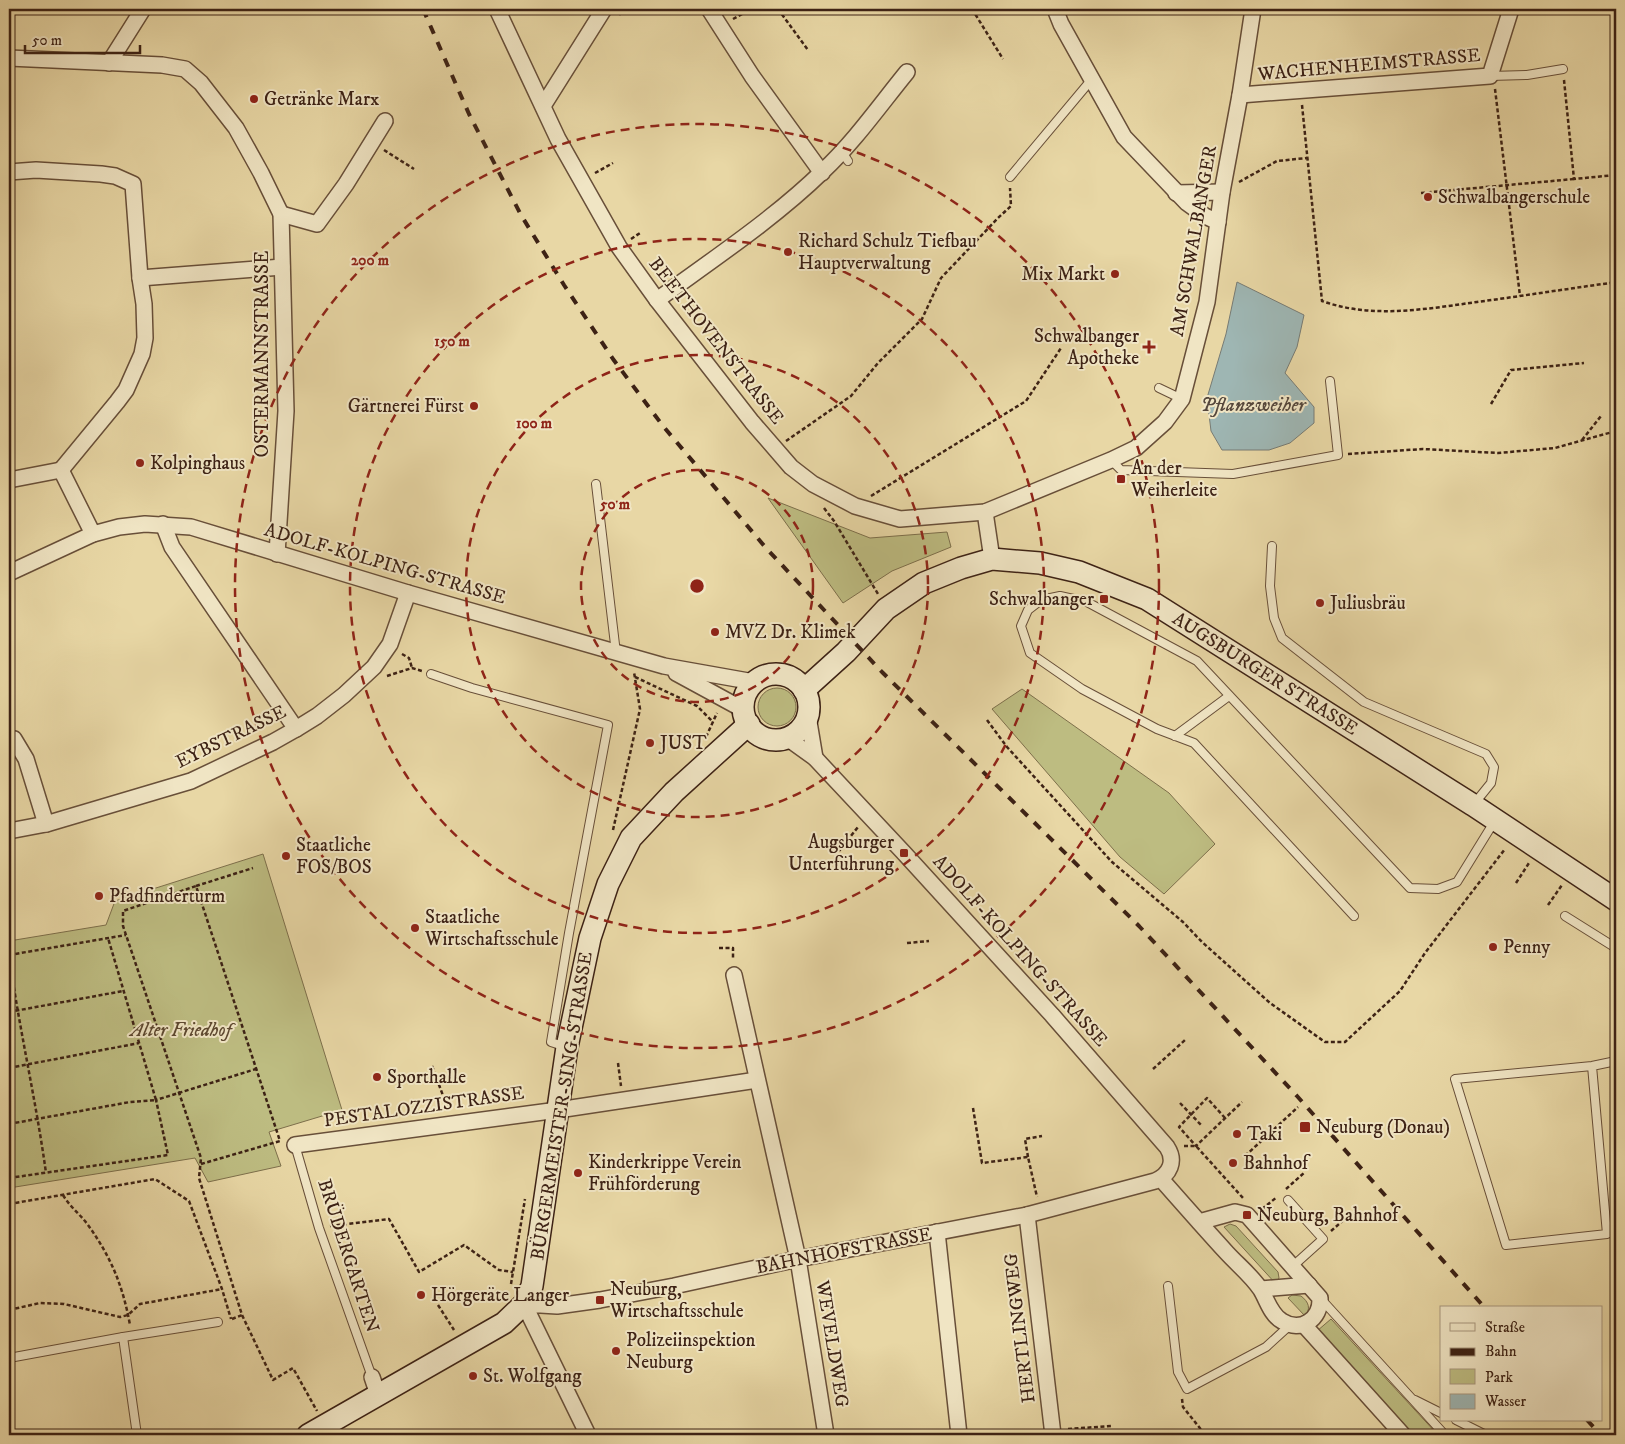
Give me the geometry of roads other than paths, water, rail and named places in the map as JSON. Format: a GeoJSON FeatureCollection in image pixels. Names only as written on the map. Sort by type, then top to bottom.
{"type":"FeatureCollection","features":[{"type":"Feature","properties":{"kind":"main road","name":"AUGSBURGER STRASSE"},"geometry":{"type":"LineString","coordinates":[[800,685],[846,652],[886,608],[924,583],[961,568],[992,559],[1040,563],[1080,572],[1147,599],[1473,805],[1538,850],[1616,900]]}},
{"type":"Feature","properties":{"kind":"main road"},"geometry":{"type":"LineString","coordinates":[[775,674],[782,675],[800,685],[808,698],[808,716],[803,726],[787,738],[768,739],[757,733],[746,717],[746,695],[754,682],[767,675],[775,674]]}},
{"type":"Feature","properties":{"kind":"main road","name":"BÜRGERMEISTER-SING-STRASSE"},"geometry":{"type":"LineString","coordinates":[[524,1304],[532,1286],[567,1047],[590,938],[611,876],[631,838],[674,792],[714,756],[746,717]]}},
{"type":"Feature","properties":{"kind":"main road"},"geometry":{"type":"LineString","coordinates":[[316,1430],[375,1386],[504,1323],[524,1304]]}},
{"type":"Feature","properties":{"kind":"street"},"geometry":{"type":"LineString","coordinates":[[109,63],[143,9]]}},
{"type":"Feature","properties":{"kind":"street","name":"BEETHOVENSTRASSE"},"geometry":{"type":"LineString","coordinates":[[497,9],[558,140],[619,247],[657,300],[752,422],[791,467],[813,484],[855,506],[900,519],[986,512]]}},
{"type":"Feature","properties":{"kind":"street"},"geometry":{"type":"LineString","coordinates":[[542,106],[604,9]]}},
{"type":"Feature","properties":{"kind":"street"},"geometry":{"type":"LineString","coordinates":[[709,9],[752,76],[822,173]]}},
{"type":"Feature","properties":{"kind":"street"},"geometry":{"type":"LineString","coordinates":[[1054,9],[1124,137],[1174,197],[1218,222]]}},
{"type":"Feature","properties":{"kind":"street","name":"AM SCHWALBANGER"},"geometry":{"type":"LineString","coordinates":[[986,512],[1136,448],[1165,422],[1182,398],[1207,302],[1222,192],[1240,95],[1253,9]]}},
{"type":"Feature","properties":{"kind":"street","name":"WACHENHEIMSTRASSE"},"geometry":{"type":"LineString","coordinates":[[1240,95],[1490,76],[1511,9]]}},
{"type":"Feature","properties":{"kind":"street","name":"OSTERMANNSTRASSE"},"geometry":{"type":"LineString","coordinates":[[9,58],[162,65],[185,70],[201,83],[236,128],[261,173],[281,214],[286,411],[277,554]]}},
{"type":"Feature","properties":{"kind":"street"},"geometry":{"type":"LineString","coordinates":[[657,300],[768,218],[822,173],[845,157],[907,72]]}},
{"type":"Feature","properties":{"kind":"street"},"geometry":{"type":"LineString","coordinates":[[281,214],[317,224],[346,184],[384,121]]}},
{"type":"Feature","properties":{"kind":"street"},"geometry":{"type":"LineString","coordinates":[[9,172],[36,170],[101,174],[115,176],[133,184],[140,278],[144,304],[145,338],[139,361],[126,390],[61,470],[9,480]]}},
{"type":"Feature","properties":{"kind":"street"},"geometry":{"type":"LineString","coordinates":[[1174,197],[1222,192]]}},
{"type":"Feature","properties":{"kind":"street"},"geometry":{"type":"LineString","coordinates":[[140,278],[282,268]]}},
{"type":"Feature","properties":{"kind":"street"},"geometry":{"type":"LineString","coordinates":[[61,470],[93,534]]}},
{"type":"Feature","properties":{"kind":"street"},"geometry":{"type":"LineString","coordinates":[[986,512],[992,559]]}},
{"type":"Feature","properties":{"kind":"street","name":"ADOLF-KOLPING-STRASSE"},"geometry":{"type":"LineString","coordinates":[[9,573],[93,534],[119,527],[145,524],[191,527],[408,594],[616,653],[664,666],[754,682]]}},
{"type":"Feature","properties":{"kind":"street"},"geometry":{"type":"LineString","coordinates":[[164,524],[172,547],[296,729]]}},
{"type":"Feature","properties":{"kind":"street","name":"EYBSTRASSE"},"geometry":{"type":"LineString","coordinates":[[9,831],[46,824],[191,781],[296,729],[317,716],[344,695],[374,667],[390,644],[408,594]]}},
{"type":"Feature","properties":{"kind":"street","name":"ADOLF-KOLPING-STRASSE"},"geometry":{"type":"LineString","coordinates":[[664,666],[724,699],[746,717]]}},
{"type":"Feature","properties":{"kind":"street"},"geometry":{"type":"LineString","coordinates":[[808,716],[815,758]]}},
{"type":"Feature","properties":{"kind":"street","name":"ADOLF-KOLPING-STRASSE"},"geometry":{"type":"LineString","coordinates":[[787,738],[815,758],[868,815],[1052,1015],[1167,1147],[1171,1156],[1171,1166],[1166,1175],[1161,1179]]}},
{"type":"Feature","properties":{"kind":"street"},"geometry":{"type":"LineString","coordinates":[[9,740],[14,739],[26,759],[46,824]]}},
{"type":"Feature","properties":{"kind":"street","name":"WEVELDWEG"},"geometry":{"type":"LineString","coordinates":[[734,975],[798,1259],[826,1435]]}},
{"type":"Feature","properties":{"kind":"street","name":"PESTALOZZISTRASSE"},"geometry":{"type":"LineString","coordinates":[[295,1145],[558,1110],[757,1080]]}},
{"type":"Feature","properties":{"kind":"street"},"geometry":{"type":"LineString","coordinates":[[1161,1179],[1261,1289],[1273,1312],[1281,1321],[1297,1325],[1403,1435]]}},
{"type":"Feature","properties":{"kind":"street","name":"BAHNHOFSTRASSE"},"geometry":{"type":"LineString","coordinates":[[524,1304],[557,1306],[600,1300],[1033,1213],[1161,1179]]}},
{"type":"Feature","properties":{"kind":"street"},"geometry":{"type":"LineString","coordinates":[[1199,1222],[1235,1212],[1247,1215],[1320,1298],[1320,1304],[1315,1317],[1297,1325]]}},
{"type":"Feature","properties":{"kind":"street","name":"HERTLINGWEG"},"geometry":{"type":"LineString","coordinates":[[1033,1213],[1053,1433]]}},
{"type":"Feature","properties":{"kind":"street"},"geometry":{"type":"LineString","coordinates":[[937,1232],[959,1435]]}},
{"type":"Feature","properties":{"kind":"street"},"geometry":{"type":"LineString","coordinates":[[1261,1289],[1309,1285]]}},
{"type":"Feature","properties":{"kind":"street"},"geometry":{"type":"LineString","coordinates":[[524,1304],[588,1435]]}},
{"type":"Feature","properties":{"kind":"lane"},"geometry":{"type":"LineString","coordinates":[[1490,76],[1527,75],[1563,69]]}},
{"type":"Feature","properties":{"kind":"lane"},"geometry":{"type":"LineString","coordinates":[[1010,177],[1092,79]]}},
{"type":"Feature","properties":{"kind":"lane"},"geometry":{"type":"LineString","coordinates":[[1111,460],[1121,470],[1233,474],[1338,455],[1330,381]]}},
{"type":"Feature","properties":{"kind":"lane"},"geometry":{"type":"LineString","coordinates":[[1159,388],[1182,398]]}},
{"type":"Feature","properties":{"kind":"lane"},"geometry":{"type":"LineString","coordinates":[[596,484],[616,653]]}},
{"type":"Feature","properties":{"kind":"lane"},"geometry":{"type":"LineString","coordinates":[[1272,546],[1271,594],[1274,618],[1282,638],[1364,702],[1486,754],[1494,767],[1491,783],[1473,805]]}},
{"type":"Feature","properties":{"kind":"lane"},"geometry":{"type":"LineString","coordinates":[[1354,916],[1194,743],[1158,729],[1082,690],[1030,653],[1021,626],[1028,610],[1041,600],[1060,596],[1087,602],[1197,661],[1410,888],[1438,889],[1456,882],[1495,820]]}},
{"type":"Feature","properties":{"kind":"lane"},"geometry":{"type":"LineString","coordinates":[[431,674],[472,688],[608,725],[552,1042],[567,1047]]}},
{"type":"Feature","properties":{"kind":"lane"},"geometry":{"type":"LineString","coordinates":[[1175,736],[1229,696]]}},
{"type":"Feature","properties":{"kind":"lane"},"geometry":{"type":"LineString","coordinates":[[1565,916],[1616,948]]}},
{"type":"Feature","properties":{"kind":"lane"},"geometry":{"type":"LineString","coordinates":[[1592,1066],[1607,1234],[1506,1245],[1455,1078],[1592,1066],[1616,1061]]}},
{"type":"Feature","properties":{"kind":"lane","name":"BRÜDERGARTEN"},"geometry":{"type":"LineString","coordinates":[[295,1145],[319,1228],[375,1386]]}},
{"type":"Feature","properties":{"kind":"lane"},"geometry":{"type":"LineString","coordinates":[[1288,1200],[1323,1239],[1293,1266]]}},
{"type":"Feature","properties":{"kind":"lane"},"geometry":{"type":"LineString","coordinates":[[1168,1286],[1178,1372],[1187,1389],[1266,1346],[1297,1325]]}},
{"type":"Feature","properties":{"kind":"lane"},"geometry":{"type":"LineString","coordinates":[[1320,1298],[1445,1435]]}},
{"type":"Feature","properties":{"kind":"lane"},"geometry":{"type":"LineString","coordinates":[[9,1358],[218,1322]]}},
{"type":"Feature","properties":{"kind":"lane"},"geometry":{"type":"LineString","coordinates":[[123,1337],[138,1435]]}},
{"type":"Feature","properties":{"kind":"lane"},"geometry":{"type":"LineString","coordinates":[[1411,1398],[1440,1412]]}},
{"type":"Feature","properties":{"kind":"lane"},"geometry":{"type":"LineString","coordinates":[[1460,1422],[1486,1435]]}},
{"type":"Feature","properties":{"kind":"water","name":"Pflanzweiher"},"geometry":{"type":"Polygon","coordinates":[[[1237,282],[1304,315],[1297,347],[1285,373],[1314,407],[1314,423],[1290,443],[1269,450],[1222,450],[1211,431],[1207,398],[1226,334],[1237,282]]]}},
{"type":"Feature","properties":{"kind":"railway"},"geometry":{"type":"LineString","coordinates":[[423,9],[469,114],[521,215],[613,359],[663,426],[766,548],[882,672],[1139,926],[1297,1096],[1483,1306]]}},
{"type":"Feature","properties":{"kind":"railway"},"geometry":{"type":"LineString","coordinates":[[1589,1422],[1601,1435]]}},
{"type":"Feature","properties":{"kind":"place","name":"Getränke Marx"},"geometry":{"type":"Point","coordinates":[254,99]}},
{"type":"Feature","properties":{"kind":"place","name":"Schwalbangerschule"},"geometry":{"type":"Point","coordinates":[1428,197]}},
{"type":"Feature","properties":{"kind":"place","name":"Richard Schulz Tiefbau Hauptverwaltung"},"geometry":{"type":"Point","coordinates":[788,252]}},
{"type":"Feature","properties":{"kind":"place","name":"Mix Markt"},"geometry":{"type":"Point","coordinates":[1115,274]}},
{"type":"Feature","properties":{"kind":"place","name":"Schwalbanger Apotheke"},"geometry":{"type":"Point","coordinates":[1149,347]}},
{"type":"Feature","properties":{"kind":"place","name":"Gärtnerei Fürst"},"geometry":{"type":"Point","coordinates":[474,406]}},
{"type":"Feature","properties":{"kind":"place","name":"Kolpinghaus"},"geometry":{"type":"Point","coordinates":[140,463]}},
{"type":"Feature","properties":{"kind":"place","name":"An der Weiherleite"},"geometry":{"type":"Point","coordinates":[1121,479]}},
{"type":"Feature","properties":{"kind":"place","name":"Schwalbanger"},"geometry":{"type":"Point","coordinates":[1104,599]}},
{"type":"Feature","properties":{"kind":"place","name":"Juliusbräu"},"geometry":{"type":"Point","coordinates":[1320,603]}},
{"type":"Feature","properties":{"kind":"place","name":"MVZ Dr. Klimek"},"geometry":{"type":"Point","coordinates":[715,632]}},
{"type":"Feature","properties":{"kind":"place","name":"JUST"},"geometry":{"type":"Point","coordinates":[650,743]}},
{"type":"Feature","properties":{"kind":"place","name":"Augsburger Unterführung"},"geometry":{"type":"Point","coordinates":[904,853]}},
{"type":"Feature","properties":{"kind":"place","name":"Staatliche FOS/BOS"},"geometry":{"type":"Point","coordinates":[286,856]}},
{"type":"Feature","properties":{"kind":"place","name":"Pfadfinderturm"},"geometry":{"type":"Point","coordinates":[99,896]}},
{"type":"Feature","properties":{"kind":"place","name":"Staatliche Wirtschaftsschule"},"geometry":{"type":"Point","coordinates":[415,928]}},
{"type":"Feature","properties":{"kind":"place","name":"Penny"},"geometry":{"type":"Point","coordinates":[1493,947]}},
{"type":"Feature","properties":{"kind":"place","name":"Sporthalle"},"geometry":{"type":"Point","coordinates":[377,1077]}},
{"type":"Feature","properties":{"kind":"place","name":"Neuburg (Donau)"},"geometry":{"type":"Point","coordinates":[1305,1127]}},
{"type":"Feature","properties":{"kind":"place","name":"Taki"},"geometry":{"type":"Point","coordinates":[1237,1134]}},
{"type":"Feature","properties":{"kind":"place","name":"Bahnhof"},"geometry":{"type":"Point","coordinates":[1233,1163]}},
{"type":"Feature","properties":{"kind":"place","name":"Kinderkrippe Verein Frühförderung"},"geometry":{"type":"Point","coordinates":[578,1173]}},
{"type":"Feature","properties":{"kind":"place","name":"Neuburg, Bahnhof"},"geometry":{"type":"Point","coordinates":[1247,1215]}},
{"type":"Feature","properties":{"kind":"place","name":"Hörgeräte Langer"},"geometry":{"type":"Point","coordinates":[421,1295]}},
{"type":"Feature","properties":{"kind":"place","name":"Neuburg, Wirtschaftsschule"},"geometry":{"type":"Point","coordinates":[600,1300]}},
{"type":"Feature","properties":{"kind":"place","name":"Polizeiinspektion Neuburg"},"geometry":{"type":"Point","coordinates":[616,1351]}},
{"type":"Feature","properties":{"kind":"place","name":"St. Wolfgang"},"geometry":{"type":"Point","coordinates":[473,1376]}},
{"type":"Feature","properties":{"kind":"park label","name":"Alter Friedhof"},"geometry":{"type":"Point","coordinates":[181,1030]}}]}
